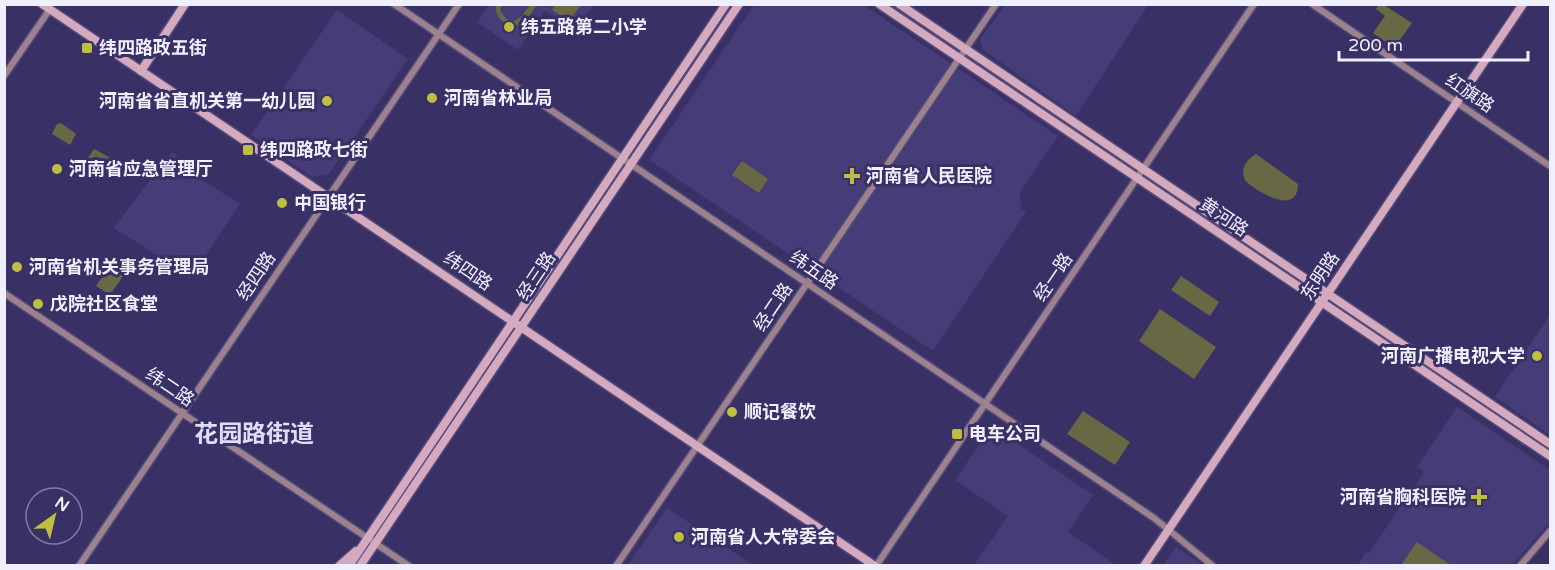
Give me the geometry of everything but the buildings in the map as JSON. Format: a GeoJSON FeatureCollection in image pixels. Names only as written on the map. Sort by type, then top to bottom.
{"type":"FeatureCollection","features":[{"type":"Feature","properties":{"kind":"main road"},"geometry":{"type":"LineString","coordinates":[[141,71],[185,4]]}},
{"type":"Feature","properties":{"kind":"main road","name":"经三路"},"geometry":{"type":"LineString","coordinates":[[360,566],[369,544],[513,321],[726,4]]}},
{"type":"Feature","properties":{"kind":"main road","name":"经三路"},"geometry":{"type":"LineString","coordinates":[[349,566],[369,544],[521,327],[739,4]]}},
{"type":"Feature","properties":{"kind":"main road","name":"黄河路"},"geometry":{"type":"LineString","coordinates":[[879,4],[1551,456]]}},
{"type":"Feature","properties":{"kind":"main road","name":"黄河路"},"geometry":{"type":"LineString","coordinates":[[899,4],[1551,444]]}},
{"type":"Feature","properties":{"kind":"main road","name":"东明路"},"geometry":{"type":"LineString","coordinates":[[1144,566],[1523,4]]}},
{"type":"Feature","properties":{"kind":"main road","name":"纬四路"},"geometry":{"type":"LineString","coordinates":[[46,7],[876,566]]}},
{"type":"Feature","properties":{"kind":"main road"},"geometry":{"type":"LineString","coordinates":[[339,566],[369,544]]}},
{"type":"Feature","properties":{"kind":"main road"},"geometry":{"type":"LineString","coordinates":[[369,544],[369,566]]}},
{"type":"Feature","properties":{"kind":"street","name":"纬五路"},"geometry":{"type":"LineString","coordinates":[[394,4],[1169,529],[1213,566]]}},
{"type":"Feature","properties":{"kind":"street","name":"经四路"},"geometry":{"type":"LineString","coordinates":[[80,566],[327,196],[459,4]]}},
{"type":"Feature","properties":{"kind":"street","name":"经二路"},"geometry":{"type":"LineString","coordinates":[[616,566],[996,4]]}},
{"type":"Feature","properties":{"kind":"street","name":"经一路"},"geometry":{"type":"LineString","coordinates":[[876,566],[1254,4]]}},
{"type":"Feature","properties":{"kind":"street","name":"红旗路"},"geometry":{"type":"LineString","coordinates":[[1312,4],[1551,166]]}},
{"type":"Feature","properties":{"kind":"street"},"geometry":{"type":"LineString","coordinates":[[4,76],[46,7]]}},
{"type":"Feature","properties":{"kind":"street","name":"纬二路"},"geometry":{"type":"LineString","coordinates":[[4,293],[182,413],[369,544],[409,566]]}},
{"type":"Feature","properties":{"kind":"street"},"geometry":{"type":"LineString","coordinates":[[1520,566],[1551,531]]}},
{"type":"Feature","properties":{"kind":"shaded area","name":"纬五路第二小学"},"geometry":{"type":"Polygon","coordinates":[[[489,5],[593,5],[575,32],[545,11],[518,50],[477,22],[489,5]]]}},
{"type":"Feature","properties":{"kind":"shaded area","name":"河南省人民医院"},"geometry":{"type":"Polygon","coordinates":[[[754,5],[864,5],[1058,136],[1020,192],[1021,208],[1026,212],[933,351],[649,160],[754,5]]]}},
{"type":"Feature","properties":{"kind":"shaded area"},"geometry":{"type":"Polygon","coordinates":[[[1005,5],[1148,5],[1076,116],[982,49],[980,39],[1005,5]]]}},
{"type":"Feature","properties":{"kind":"shaded area","name":"河南省省直机关第一幼儿园"},"geometry":{"type":"Polygon","coordinates":[[[337,10],[408,59],[329,174],[312,177],[251,135],[337,10]]]}},
{"type":"Feature","properties":{"kind":"shaded area"},"geometry":{"type":"Polygon","coordinates":[[[172,152],[201,173],[199,178],[240,204],[190,279],[113,228],[172,152]]]}},
{"type":"Feature","properties":{"kind":"shaded area","name":"河南广播电视大学"},"geometry":{"type":"Polygon","coordinates":[[[1550,315],[1550,435],[1495,397],[1550,315]]]}},
{"type":"Feature","properties":{"kind":"shaded area","name":"河南省胸科医院"},"geometry":{"type":"Polygon","coordinates":[[[1457,407],[1550,470],[1550,522],[1512,565],[1357,566],[1366,552],[1369,553],[1424,472],[1417,467],[1457,407]]]}},
{"type":"Feature","properties":{"kind":"shaded area"},"geometry":{"type":"Polygon","coordinates":[[[992,426],[1093,495],[1068,532],[1116,565],[974,565],[1008,516],[955,480],[992,426]]]}},
{"type":"Feature","properties":{"kind":"shaded area","name":"河南省人大常委会"},"geometry":{"type":"Polygon","coordinates":[[[667,508],[753,565],[628,565],[667,508]]]}},
{"type":"Feature","properties":{"kind":"shaded area"},"geometry":{"type":"Polygon","coordinates":[[[1176,547],[1203,565],[1163,565],[1176,547]]]}},
{"type":"Feature","properties":{"kind":"green space"},"geometry":{"type":"Polygon","coordinates":[[[556,4],[581,5],[569,21],[552,10],[556,4]]]}},
{"type":"Feature","properties":{"kind":"green space"},"geometry":{"type":"Polygon","coordinates":[[[496,5],[502,5],[500,10],[506,19],[514,21],[521,17],[530,5],[537,5],[525,22],[515,26],[506,24],[500,19],[496,5]]]}},
{"type":"Feature","properties":{"kind":"green space"},"geometry":{"type":"Polygon","coordinates":[[[1379,5],[1384,5],[1412,23],[1394,48],[1373,33],[1385,16],[1376,9],[1379,5]]]}},
{"type":"Feature","properties":{"kind":"green space"},"geometry":{"type":"Polygon","coordinates":[[[61,123],[76,134],[70,145],[52,134],[57,124],[61,123]]]}},
{"type":"Feature","properties":{"kind":"green space"},"geometry":{"type":"Polygon","coordinates":[[[94,149],[114,160],[115,163],[109,172],[88,158],[94,149]]]}},
{"type":"Feature","properties":{"kind":"green space"},"geometry":{"type":"Polygon","coordinates":[[[1256,154],[1298,184],[1296,194],[1291,199],[1276,199],[1245,180],[1243,172],[1245,165],[1256,154]]]}},
{"type":"Feature","properties":{"kind":"green space"},"geometry":{"type":"Polygon","coordinates":[[[742,161],[768,179],[759,193],[732,175],[742,161]]]}},
{"type":"Feature","properties":{"kind":"green space"},"geometry":{"type":"Polygon","coordinates":[[[114,260],[128,269],[110,295],[96,286],[114,260]]]}},
{"type":"Feature","properties":{"kind":"green space"},"geometry":{"type":"Polygon","coordinates":[[[1181,276],[1219,302],[1210,316],[1171,290],[1181,276]]]}},
{"type":"Feature","properties":{"kind":"green space"},"geometry":{"type":"Polygon","coordinates":[[[1160,309],[1216,347],[1194,379],[1139,341],[1160,309]]]}},
{"type":"Feature","properties":{"kind":"green space"},"geometry":{"type":"Polygon","coordinates":[[[1083,411],[1130,442],[1115,465],[1067,434],[1083,411]]]}},
{"type":"Feature","properties":{"kind":"green space"},"geometry":{"type":"Polygon","coordinates":[[[1417,542],[1449,564],[1449,565],[1401,565],[1417,542]]]}},
{"type":"Feature","properties":{"kind":"place","name":"纬五路第二小学"},"geometry":{"type":"Point","coordinates":[509,27]}},
{"type":"Feature","properties":{"kind":"place","name":"纬四路政五街"},"geometry":{"type":"Point","coordinates":[87,48]}},
{"type":"Feature","properties":{"kind":"place","name":"河南省林业局"},"geometry":{"type":"Point","coordinates":[432,98]}},
{"type":"Feature","properties":{"kind":"place","name":"河南省省直机关第一幼儿园"},"geometry":{"type":"Point","coordinates":[327,101]}},
{"type":"Feature","properties":{"kind":"place","name":"纬四路政七街"},"geometry":{"type":"Point","coordinates":[248,150]}},
{"type":"Feature","properties":{"kind":"place","name":"河南省应急管理厅"},"geometry":{"type":"Point","coordinates":[57,169]}},
{"type":"Feature","properties":{"kind":"place","name":"河南省人民医院"},"geometry":{"type":"Point","coordinates":[852,176]}},
{"type":"Feature","properties":{"kind":"place","name":"中国银行"},"geometry":{"type":"Point","coordinates":[282,203]}},
{"type":"Feature","properties":{"kind":"place","name":"河南省机关事务管理局"},"geometry":{"type":"Point","coordinates":[17,267]}},
{"type":"Feature","properties":{"kind":"place","name":"戊院社区食堂"},"geometry":{"type":"Point","coordinates":[38,304]}},
{"type":"Feature","properties":{"kind":"place","name":"河南广播电视大学"},"geometry":{"type":"Point","coordinates":[1537,356]}},
{"type":"Feature","properties":{"kind":"place","name":"顺记餐饮"},"geometry":{"type":"Point","coordinates":[732,412]}},
{"type":"Feature","properties":{"kind":"place","name":"电车公司"},"geometry":{"type":"Point","coordinates":[957,434]}},
{"type":"Feature","properties":{"kind":"place","name":"河南省胸科医院"},"geometry":{"type":"Point","coordinates":[1479,497]}},
{"type":"Feature","properties":{"kind":"place","name":"河南省人大常委会"},"geometry":{"type":"Point","coordinates":[679,537]}},
{"type":"Feature","properties":{"kind":"district","name":"花园路街道"},"geometry":{"type":"Point","coordinates":[254,434]}}]}
